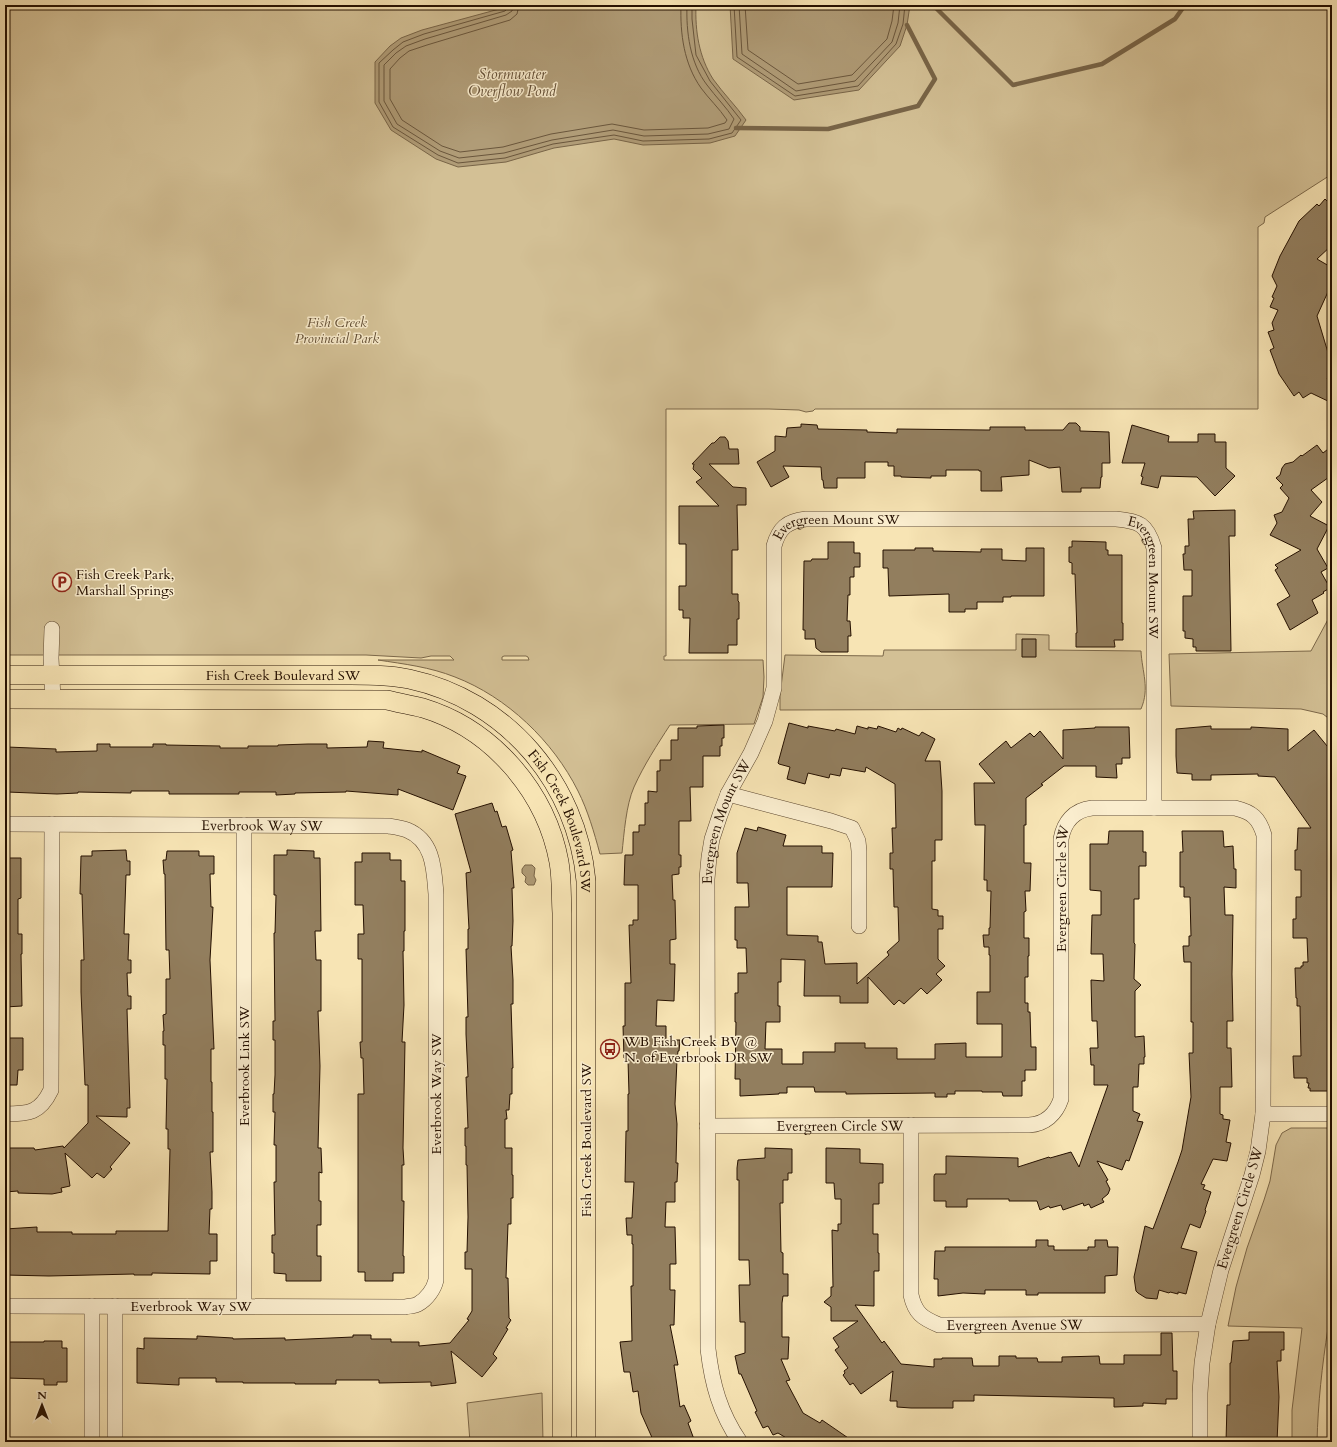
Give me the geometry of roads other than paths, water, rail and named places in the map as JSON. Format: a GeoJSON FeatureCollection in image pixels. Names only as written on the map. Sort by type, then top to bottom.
{"type":"FeatureCollection","features":[{"type":"Feature","properties":{"kind":"main road","name":"Fish Creek Boulevard SW"},"geometry":{"type":"LineString","coordinates":[[5,675],[376,675],[409,679],[465,699],[488,713],[509,729],[529,749],[550,776],[563,798],[573,821],[581,851],[586,881],[586,1442]]}},
{"type":"Feature","properties":{"kind":"main road","name":"Fish Creek Boulevard SW"},"geometry":{"type":"LineString","coordinates":[[5,699],[387,700],[423,708],[474,733],[508,762],[533,795],[548,824],[555,845],[560,868],[561,889],[562,1442]]}},
{"type":"Feature","properties":{"kind":"street","name":"Evergreen Mount SW"},"geometry":{"type":"LineString","coordinates":[[708,1126],[709,857],[712,839],[728,794],[758,738],[765,721],[774,688],[774,546],[777,536],[784,527],[798,520],[806,519],[1116,519],[1133,520],[1143,527],[1151,538],[1154,548],[1154,808]]}},
{"type":"Feature","properties":{"kind":"street"},"geometry":{"type":"LineString","coordinates":[[52,629],[53,699]]}},
{"type":"Feature","properties":{"kind":"street"},"geometry":{"type":"LineString","coordinates":[[728,794],[852,828],[858,842],[859,851],[859,926]]}},
{"type":"Feature","properties":{"kind":"street","name":"Evergreen Circle SW"},"geometry":{"type":"LineString","coordinates":[[708,1126],[1036,1125],[1043,1122],[1053,1114],[1058,1106],[1061,1094],[1061,839],[1062,830],[1068,820],[1072,816],[1086,809],[1235,808],[1250,813],[1260,823],[1264,835],[1264,1114],[1258,1151],[1252,1175],[1221,1270],[1208,1324],[1202,1370],[1200,1442]]}},
{"type":"Feature","properties":{"kind":"street","name":"Everbrook Way SW"},"geometry":{"type":"LineString","coordinates":[[5,824],[389,826],[408,830],[421,839],[428,849],[433,862],[436,894],[436,1280],[430,1294],[418,1304],[405,1307],[5,1306]]}},
{"type":"Feature","properties":{"kind":"street"},"geometry":{"type":"LineString","coordinates":[[5,1114],[24,1114],[32,1112],[43,1104],[51,1090],[52,824]]}},
{"type":"Feature","properties":{"kind":"street","name":"Everbrook Link SW"},"geometry":{"type":"LineString","coordinates":[[244,825],[244,1306]]}},
{"type":"Feature","properties":{"kind":"street"},"geometry":{"type":"LineString","coordinates":[[1264,1114],[1332,1114]]}},
{"type":"Feature","properties":{"kind":"street","name":"Evergreen Avenue SW"},"geometry":{"type":"LineString","coordinates":[[911,1125],[911,1294],[916,1309],[922,1317],[939,1325],[1208,1324]]}},
{"type":"Feature","properties":{"kind":"street"},"geometry":{"type":"LineString","coordinates":[[708,1126],[708,1349],[714,1387],[725,1415],[740,1442]]}},
{"type":"Feature","properties":{"kind":"street"},"geometry":{"type":"LineString","coordinates":[[92,1306],[92,1442]]}},
{"type":"Feature","properties":{"kind":"street"},"geometry":{"type":"LineString","coordinates":[[115,1306],[115,1442]]}},
{"type":"Feature","properties":{"kind":"water","name":"Stormwater Overflow Pond"},"geometry":{"type":"Polygon","coordinates":[[[514,5],[696,5],[697,34],[704,62],[713,79],[746,120],[735,136],[710,143],[643,145],[614,139],[554,148],[506,162],[458,167],[436,159],[391,130],[375,103],[375,62],[390,46],[401,38],[422,30],[514,5]]]}},
{"type":"Feature","properties":{"kind":"water"},"geometry":{"type":"Polygon","coordinates":[[[730,5],[910,5],[907,25],[900,46],[859,90],[794,100],[733,59],[730,5]]]}},
{"type":"Feature","properties":{"kind":"water"},"geometry":{"type":"Polygon","coordinates":[[[525,865],[532,865],[535,868],[534,876],[536,880],[534,885],[528,885],[525,882],[526,877],[522,873],[522,869],[525,865]]]}},
{"type":"Feature","properties":{"kind":"waterway"},"geometry":{"type":"LineString","coordinates":[[933,5],[1013,85],[1102,64],[1175,19],[1185,5]]}},
{"type":"Feature","properties":{"kind":"waterway"},"geometry":{"type":"LineString","coordinates":[[736,128],[828,129],[918,106],[935,79],[907,25]]}},
{"type":"Feature","properties":{"kind":"place","name":"Fish Creek Park, Marshall Springs"},"geometry":{"type":"Point","coordinates":[62,582]}},
{"type":"Feature","properties":{"kind":"place","name":"WB Fish Creek BV @ N. of Everbrook DR SW"},"geometry":{"type":"Point","coordinates":[610,1049]}},
{"type":"Feature","properties":{"kind":"park label","name":"Fish Creek Provincial Park"},"geometry":{"type":"Point","coordinates":[337,330]}}]}
